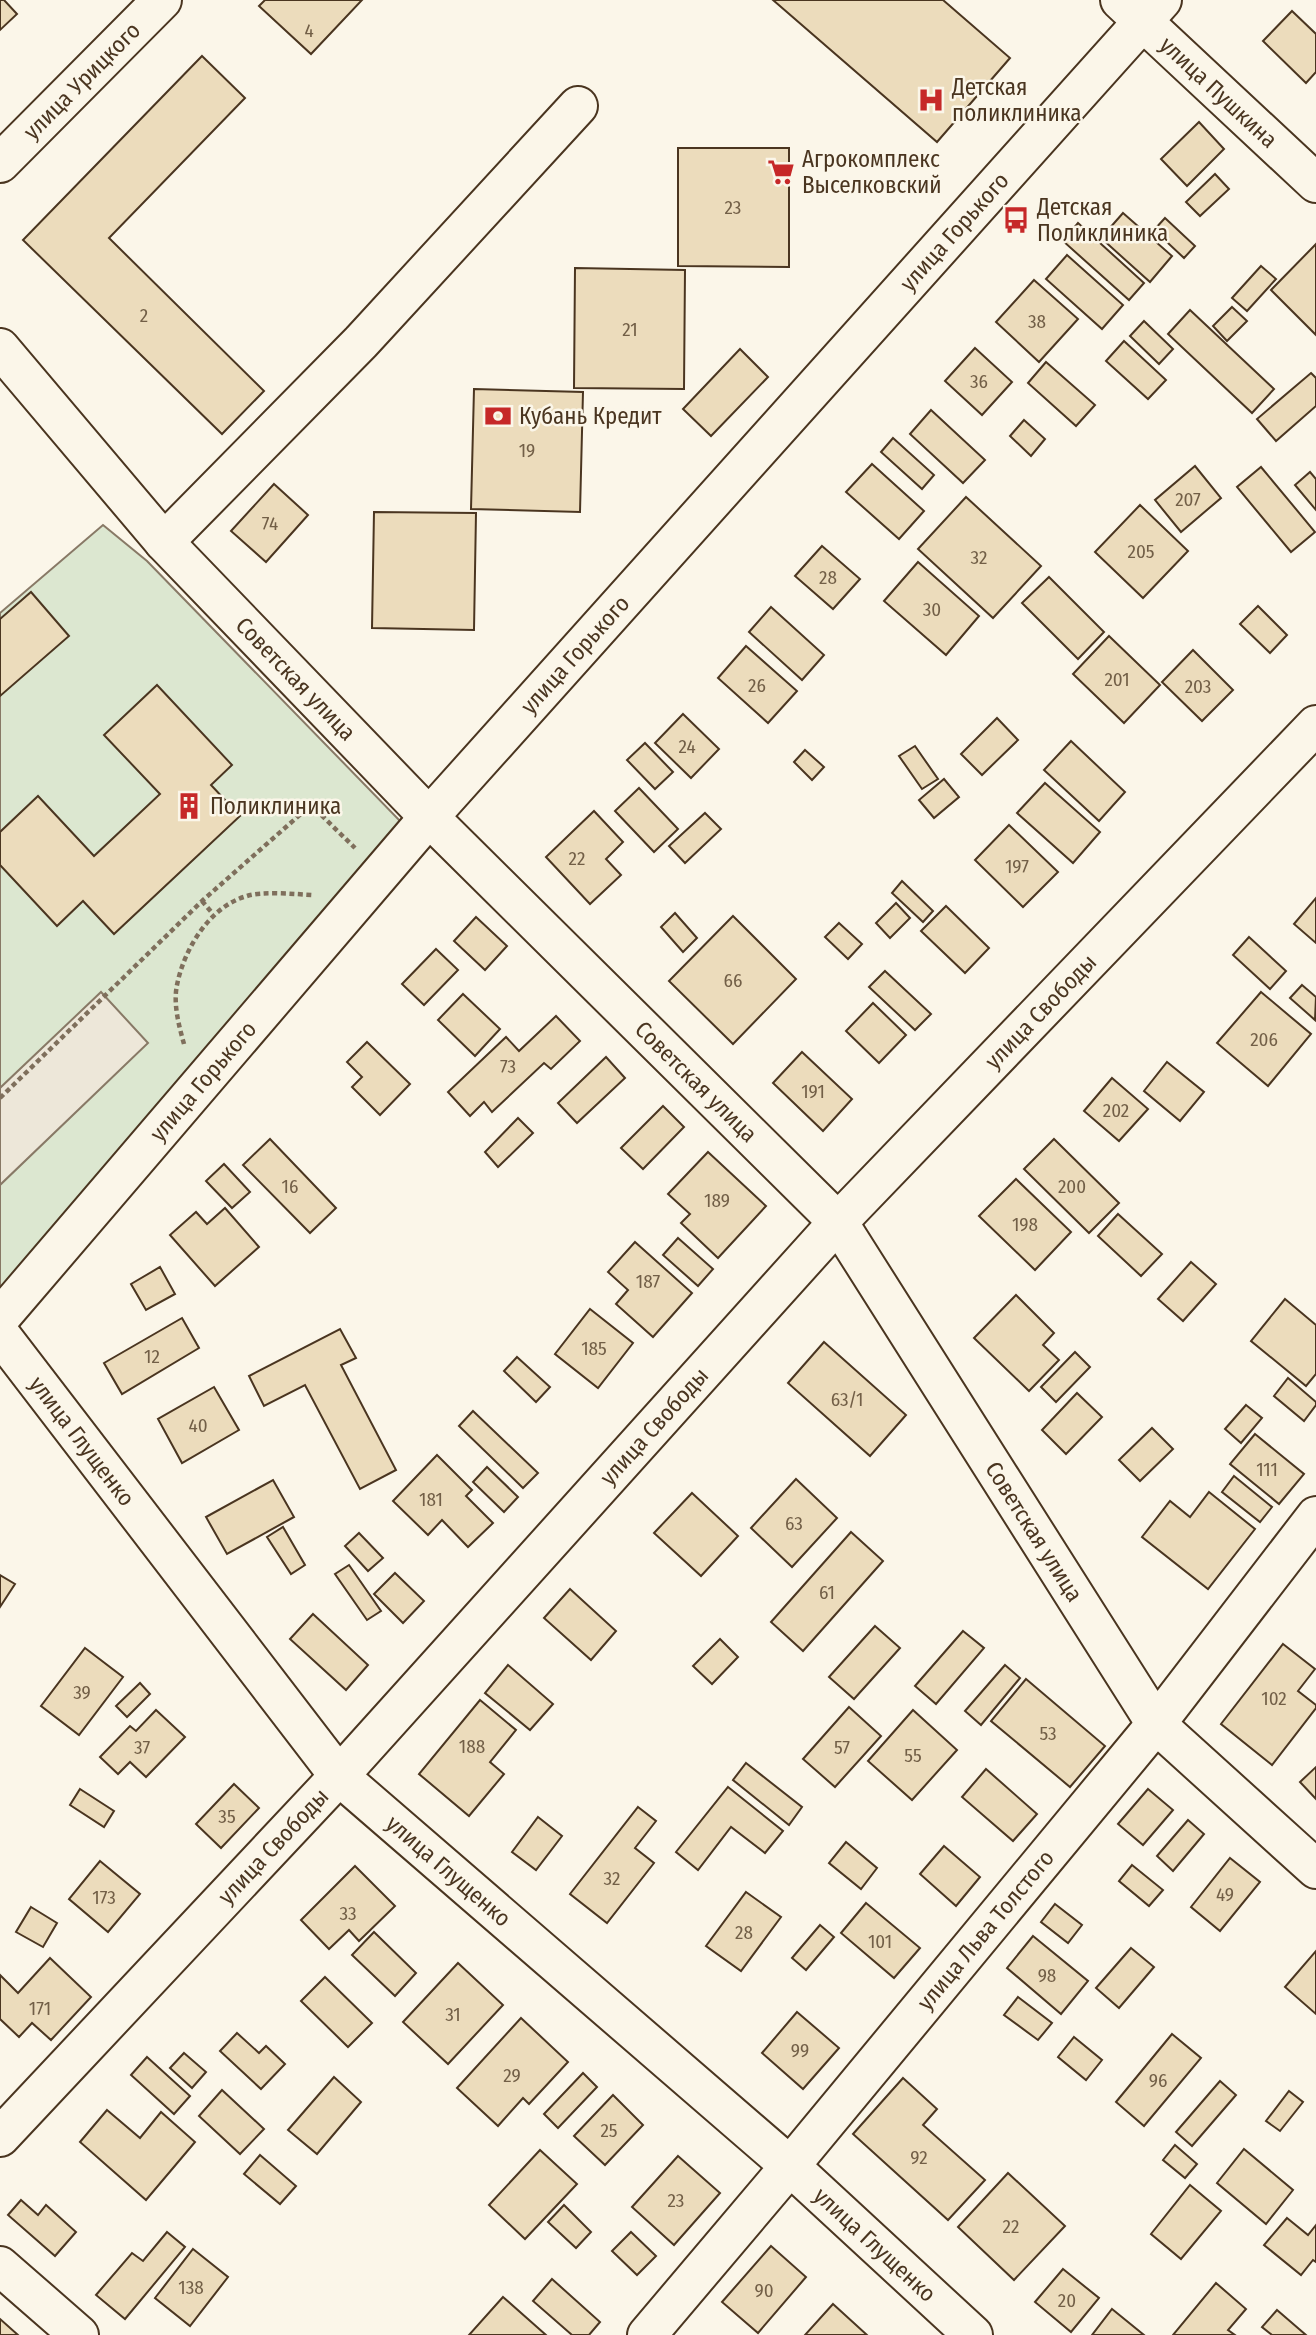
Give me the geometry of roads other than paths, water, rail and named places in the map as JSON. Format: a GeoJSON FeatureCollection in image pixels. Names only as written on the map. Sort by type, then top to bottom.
{"type":"FeatureCollection","features":[{"type":"Feature","properties":{"kind":"street","name":"улица Урицкого"},"geometry":{"type":"LineString","coordinates":[[0,163],[162,0]]}},
{"type":"Feature","properties":{"kind":"street","name":"улица Пушкина"},"geometry":{"type":"LineString","coordinates":[[1142,7],[1316,183]]}},
{"type":"Feature","properties":{"kind":"street","name":"улица Горького"},"geometry":{"type":"LineString","coordinates":[[0,1318],[429,817],[1142,7]]}},
{"type":"Feature","properties":{"kind":"street"},"geometry":{"type":"LineString","coordinates":[[164,542],[361,342],[578,106]]}},
{"type":"Feature","properties":{"kind":"street","name":"Советская улица"},"geometry":{"type":"LineString","coordinates":[[0,348],[164,542],[429,817],[838,1222],[1156,1724],[1316,1869]]}},
{"type":"Feature","properties":{"kind":"street","name":"улица Свободы"},"geometry":{"type":"LineString","coordinates":[[0,2137],[339,1776],[838,1222],[1316,724]]}},
{"type":"Feature","properties":{"kind":"street","name":"улица Глущенко"},"geometry":{"type":"LineString","coordinates":[[0,1334],[339,1776],[790,2166],[974,2335]]}},
{"type":"Feature","properties":{"kind":"street","name":"улица Льва Толстого"},"geometry":{"type":"LineString","coordinates":[[647,2335],[1156,1724],[1316,1516]]}},
{"type":"Feature","properties":{"kind":"street"},"geometry":{"type":"LineString","coordinates":[[0,2266],[79,2335]]}},
{"type":"Feature","properties":{"kind":"place","name":"Детская поликлиника"},"geometry":{"type":"Point","coordinates":[931,100]}},
{"type":"Feature","properties":{"kind":"place","name":"Агрокомплекс Выселковский"},"geometry":{"type":"Point","coordinates":[781,172]}},
{"type":"Feature","properties":{"kind":"place","name":"Детская Поликлиника"},"geometry":{"type":"Point","coordinates":[1016,220]}},
{"type":"Feature","properties":{"kind":"place","name":"Кубань Кредит"},"geometry":{"type":"Point","coordinates":[498,416]}},
{"type":"Feature","properties":{"kind":"place","name":"Поликлиника"},"geometry":{"type":"Point","coordinates":[189,806]}}]}
